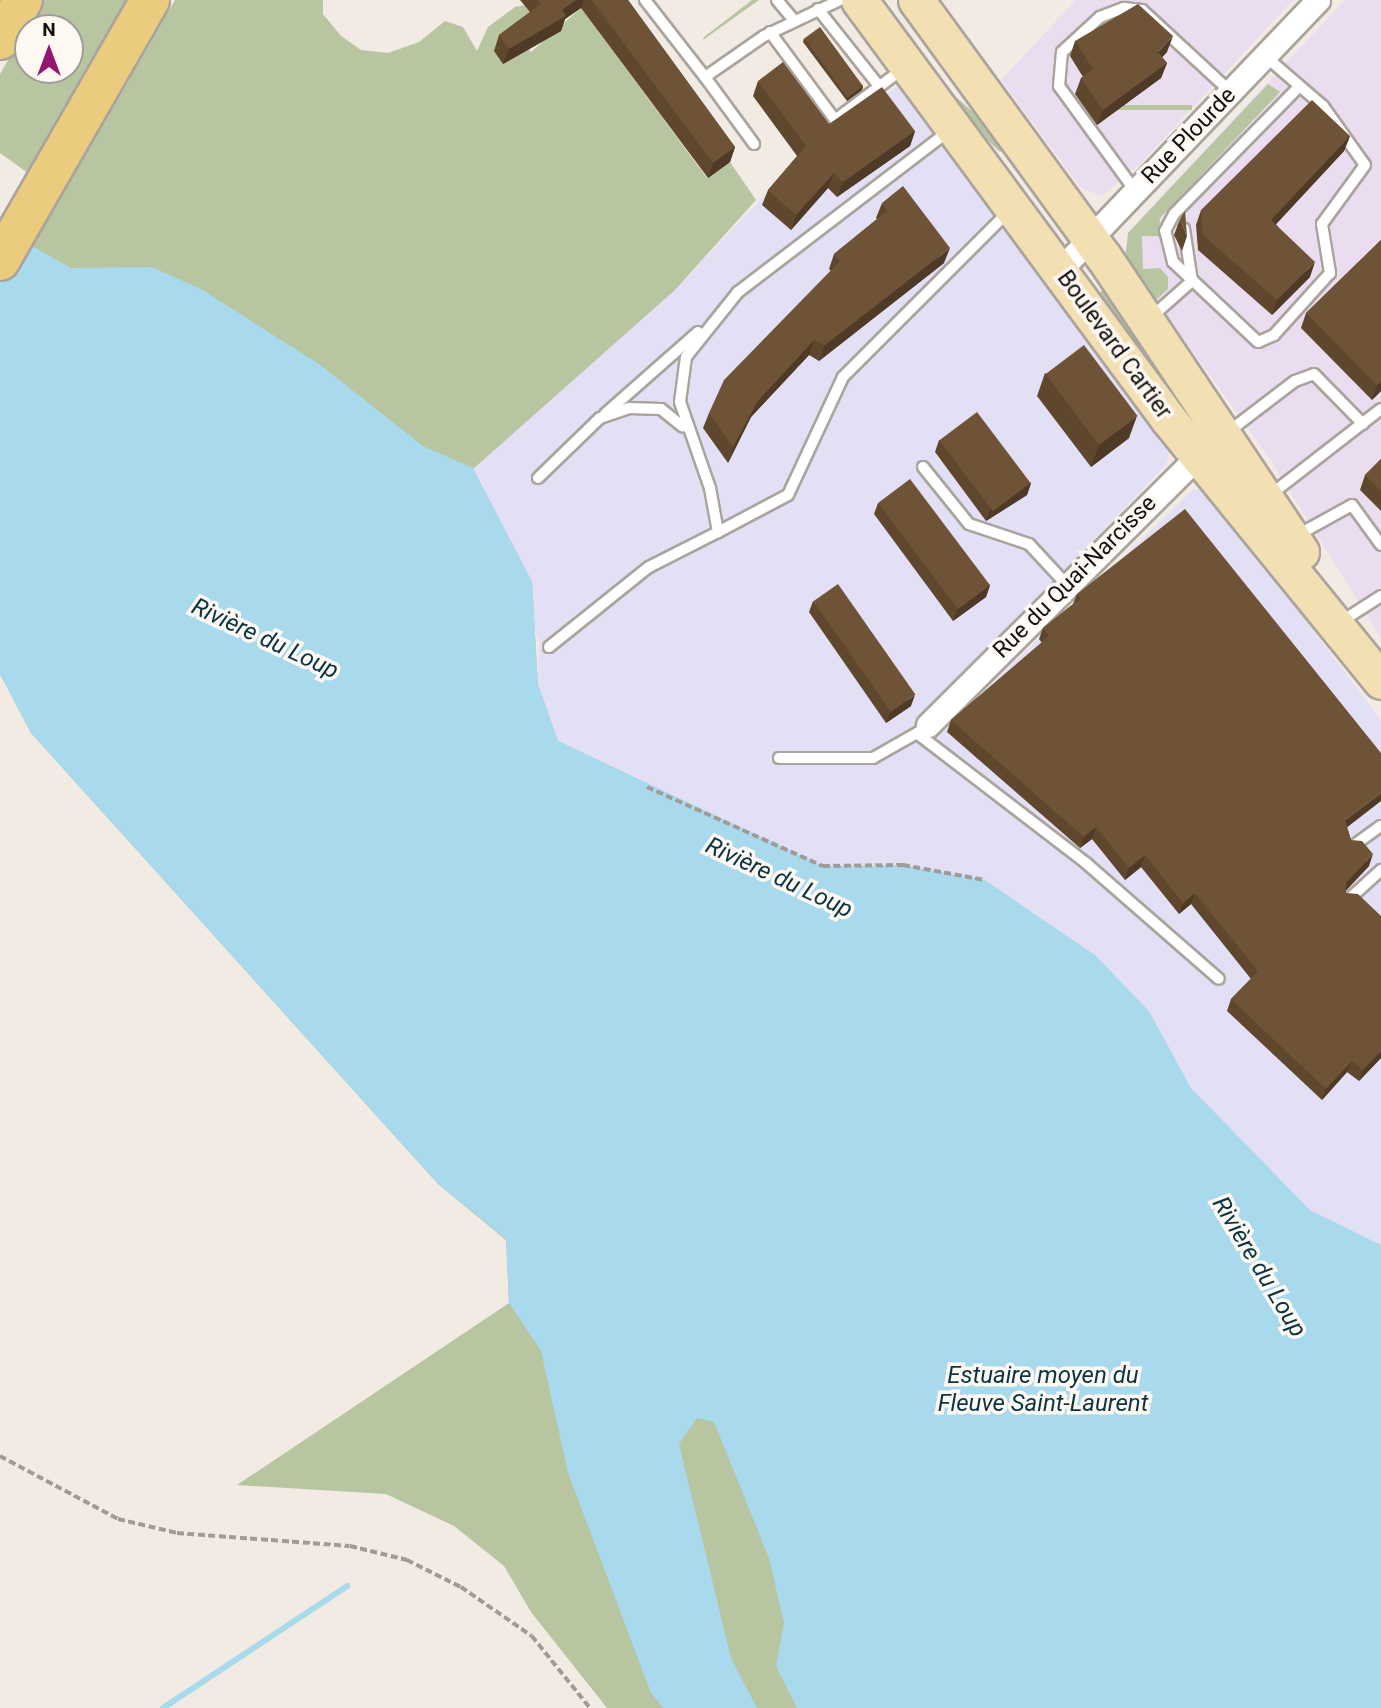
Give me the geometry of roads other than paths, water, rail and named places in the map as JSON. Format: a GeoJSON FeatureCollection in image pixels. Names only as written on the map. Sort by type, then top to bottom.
{"type":"FeatureCollection","features":[{"type":"Feature","properties":{"kind":"highway"},"geometry":{"type":"LineString","coordinates":[[0,40],[23,0]]}},
{"type":"Feature","properties":{"kind":"highway"},"geometry":{"type":"LineString","coordinates":[[0,261],[150,0]]}},
{"type":"Feature","properties":{"kind":"main road","name":"Boulevard Cartier"},"geometry":{"type":"LineString","coordinates":[[916,0],[1091,239],[1225,435],[1255,505],[1381,678]]}},
{"type":"Feature","properties":{"kind":"main road","name":"Boulevard Cartier"},"geometry":{"type":"LineString","coordinates":[[864,3],[907,66],[1196,454],[1255,505]]}},
{"type":"Feature","properties":{"kind":"street","name":"Rue Plourde"},"geometry":{"type":"LineString","coordinates":[[1059,271],[1318,0]]}},
{"type":"Feature","properties":{"kind":"street","name":"Rue du Quai-Narcisse"},"geometry":{"type":"LineString","coordinates":[[923,729],[1196,454],[1225,435]]}},
{"type":"Feature","properties":{"kind":"lane"},"geometry":{"type":"LineString","coordinates":[[645,0],[754,144]]}},
{"type":"Feature","properties":{"kind":"lane"},"geometry":{"type":"LineString","coordinates":[[777,0],[794,20]]}},
{"type":"Feature","properties":{"kind":"lane"},"geometry":{"type":"LineString","coordinates":[[705,77],[770,32],[794,20],[818,9],[864,3]]}},
{"type":"Feature","properties":{"kind":"lane"},"geometry":{"type":"LineString","coordinates":[[1136,192],[1059,86],[1062,52],[1100,17],[1124,8],[1142,10],[1231,92]]}},
{"type":"Feature","properties":{"kind":"lane"},"geometry":{"type":"LineString","coordinates":[[818,9],[878,86]]}},
{"type":"Feature","properties":{"kind":"lane"},"geometry":{"type":"LineString","coordinates":[[770,32],[835,120],[907,66]]}},
{"type":"Feature","properties":{"kind":"lane"},"geometry":{"type":"LineString","coordinates":[[1265,56],[1323,106],[1365,166],[1322,224],[1330,273],[1267,342],[1250,337],[1192,281],[1166,247],[1168,223],[1299,87]]}},
{"type":"Feature","properties":{"kind":"lane"},"geometry":{"type":"LineString","coordinates":[[538,478],[600,418],[805,236],[953,128]]}},
{"type":"Feature","properties":{"kind":"lane"},"geometry":{"type":"LineString","coordinates":[[1186,202],[1192,281]]}},
{"type":"Feature","properties":{"kind":"lane"},"geometry":{"type":"LineString","coordinates":[[549,647],[649,567],[788,495],[843,377],[1012,207]]}},
{"type":"Feature","properties":{"kind":"lane"},"geometry":{"type":"LineString","coordinates":[[1147,321],[1192,281]]}},
{"type":"Feature","properties":{"kind":"lane"},"geometry":{"type":"LineString","coordinates":[[708,323],[679,379],[686,432],[710,488],[718,533]]}},
{"type":"Feature","properties":{"kind":"lane"},"geometry":{"type":"LineString","coordinates":[[1225,435],[1295,381],[1314,374],[1363,424]]}},
{"type":"Feature","properties":{"kind":"lane"},"geometry":{"type":"LineString","coordinates":[[600,418],[629,408],[661,409],[686,432]]}},
{"type":"Feature","properties":{"kind":"lane"},"geometry":{"type":"LineString","coordinates":[[1255,505],[1381,409]]}},
{"type":"Feature","properties":{"kind":"lane"},"geometry":{"type":"LineString","coordinates":[[923,467],[969,524],[1029,544],[1068,585]]}},
{"type":"Feature","properties":{"kind":"lane"},"geometry":{"type":"LineString","coordinates":[[1284,545],[1352,505],[1381,545]]}},
{"type":"Feature","properties":{"kind":"lane"},"geometry":{"type":"LineString","coordinates":[[1340,623],[1381,596]]}},
{"type":"Feature","properties":{"kind":"lane"},"geometry":{"type":"LineString","coordinates":[[779,758],[873,758],[923,729],[1086,863],[1219,979]]}},
{"type":"Feature","properties":{"kind":"lane"},"geometry":{"type":"LineString","coordinates":[[1353,846],[1381,826]]}},
{"type":"Feature","properties":{"kind":"lane"},"geometry":{"type":"LineString","coordinates":[[1348,900],[1381,870]]}},
{"type":"Feature","properties":{"kind":"water","name":"Estuaire moyen du Fleuve Saint-Laurent"},"geometry":{"type":"Polygon","coordinates":[[[0,228],[71,268],[152,267],[201,289],[319,364],[423,446],[473,468],[532,582],[538,685],[558,741],[823,866],[903,865],[985,880],[1095,955],[1149,1011],[1191,1088],[1310,1210],[1381,1245],[1381,1708],[797,1708],[776,1666],[784,1623],[769,1558],[714,1422],[697,1418],[679,1444],[731,1658],[757,1708],[663,1708],[651,1693],[568,1473],[541,1351],[509,1303],[506,1239],[438,1184],[31,733],[0,674],[0,228]]]}},
{"type":"Feature","properties":{"kind":"waterway"},"geometry":{"type":"LineString","coordinates":[[163,1708],[347,1586]]}},
{"type":"Feature","properties":{"kind":"water label","name":"Rivière du Loup"},"geometry":{"type":"Point","coordinates":[265,639]}},
{"type":"Feature","properties":{"kind":"water label","name":"Rivière du Loup"},"geometry":{"type":"Point","coordinates":[779,878]}},
{"type":"Feature","properties":{"kind":"water label","name":"Rivière du Loup"},"geometry":{"type":"Point","coordinates":[1259,1267]}}]}
